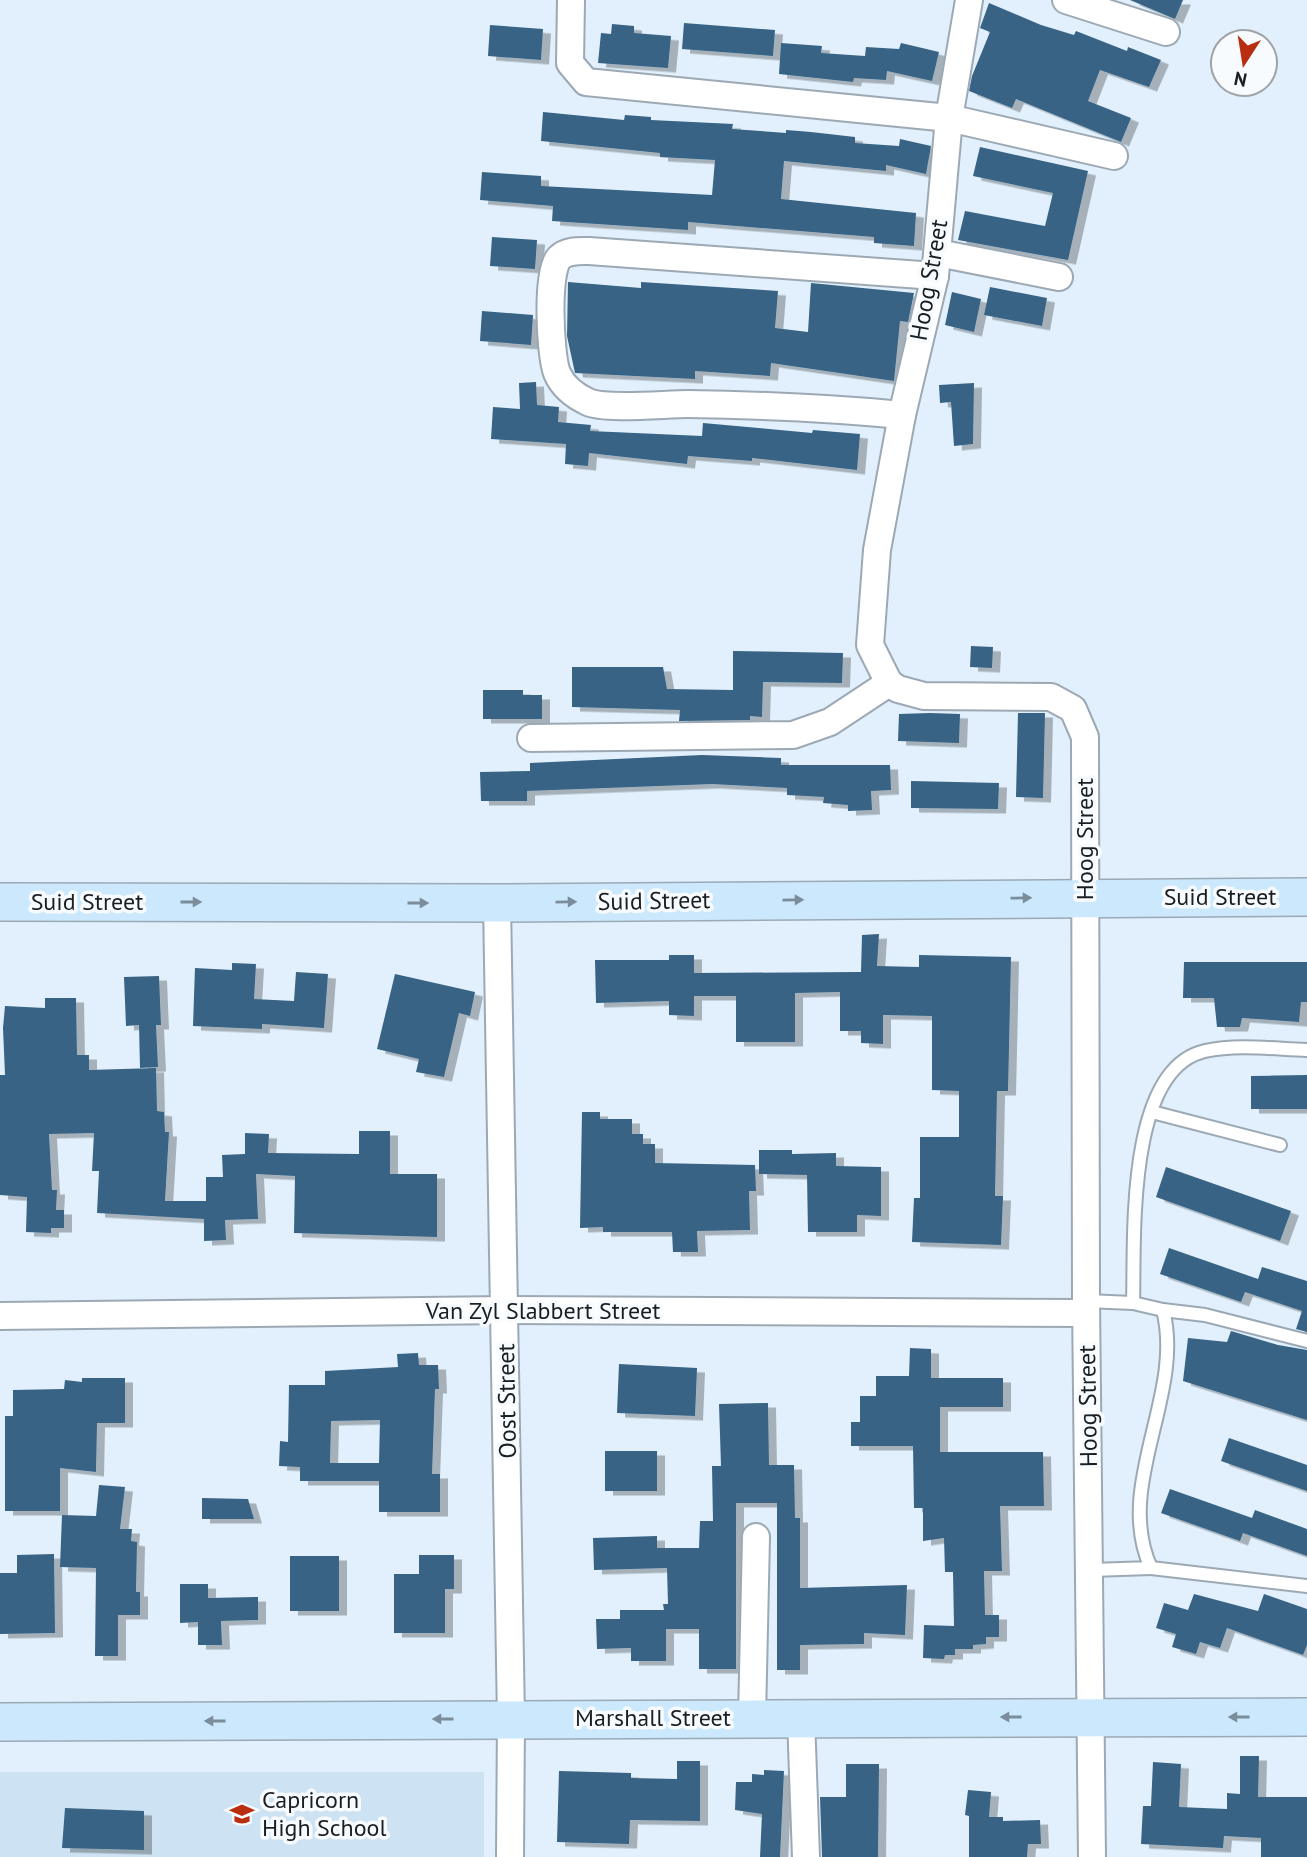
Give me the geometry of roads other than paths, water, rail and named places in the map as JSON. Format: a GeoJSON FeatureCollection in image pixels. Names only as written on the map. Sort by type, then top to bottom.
{"type":"FeatureCollection","features":[{"type":"Feature","properties":{"kind":"street"},"geometry":{"type":"LineString","coordinates":[[571,0],[570,63],[586,82],[949,118],[1114,156]]}},
{"type":"Feature","properties":{"kind":"street","name":"Hoog Street"},"geometry":{"type":"LineString","coordinates":[[969,0],[949,118],[937,264],[902,415],[872,596],[870,645],[889,683],[898,689],[924,696],[1051,697],[1073,709],[1086,737],[1086,1307],[1093,1717],[1092,1857]]}},
{"type":"Feature","properties":{"kind":"street"},"geometry":{"type":"LineString","coordinates":[[1066,0],[1166,32]]}},
{"type":"Feature","properties":{"kind":"street"},"geometry":{"type":"LineString","coordinates":[[902,415],[792,405],[639,403],[607,407],[585,401],[574,395],[556,372],[551,309],[552,272],[558,259],[566,253],[589,251],[937,264],[1059,277]]}},
{"type":"Feature","properties":{"kind":"street"},"geometry":{"type":"LineString","coordinates":[[531,738],[793,736],[830,722],[889,683]]}},
{"type":"Feature","properties":{"kind":"street","name":"Suid Street"},"geometry":{"type":"LineString","coordinates":[[0,902],[497,903],[1307,897]]}},
{"type":"Feature","properties":{"kind":"street","name":"Oost Street"},"geometry":{"type":"LineString","coordinates":[[497,903],[506,1310],[510,1857]]}},
{"type":"Feature","properties":{"kind":"street","name":"Van Zyl Slabbert Street"},"geometry":{"type":"LineString","coordinates":[[0,1316],[1086,1307]]}},
{"type":"Feature","properties":{"kind":"street"},"geometry":{"type":"LineString","coordinates":[[752,1718],[756,1537]]}},
{"type":"Feature","properties":{"kind":"street","name":"Marshall Street"},"geometry":{"type":"LineString","coordinates":[[0,1722],[1307,1717]]}},
{"type":"Feature","properties":{"kind":"street"},"geometry":{"type":"LineString","coordinates":[[801,1718],[806,1857]]}},
{"type":"Feature","properties":{"kind":"lane"},"geometry":{"type":"LineString","coordinates":[[1133,1303],[1137,1170],[1141,1139],[1164,1084],[1176,1067],[1204,1052],[1243,1048],[1307,1050]]}},
{"type":"Feature","properties":{"kind":"lane"},"geometry":{"type":"LineString","coordinates":[[1152,1112],[1280,1146]]}},
{"type":"Feature","properties":{"kind":"lane"},"geometry":{"type":"LineString","coordinates":[[1086,1307],[1133,1303],[1205,1315],[1307,1341]]}},
{"type":"Feature","properties":{"kind":"lane"},"geometry":{"type":"LineString","coordinates":[[1151,1568],[1141,1546],[1139,1504],[1168,1356],[1168,1330],[1163,1310]]}},
{"type":"Feature","properties":{"kind":"lane"},"geometry":{"type":"LineString","coordinates":[[1091,1570],[1151,1568],[1307,1586]]}},
{"type":"Feature","properties":{"kind":"place","name":"Capricorn High School"},"geometry":{"type":"Point","coordinates":[242,1814]}}]}
